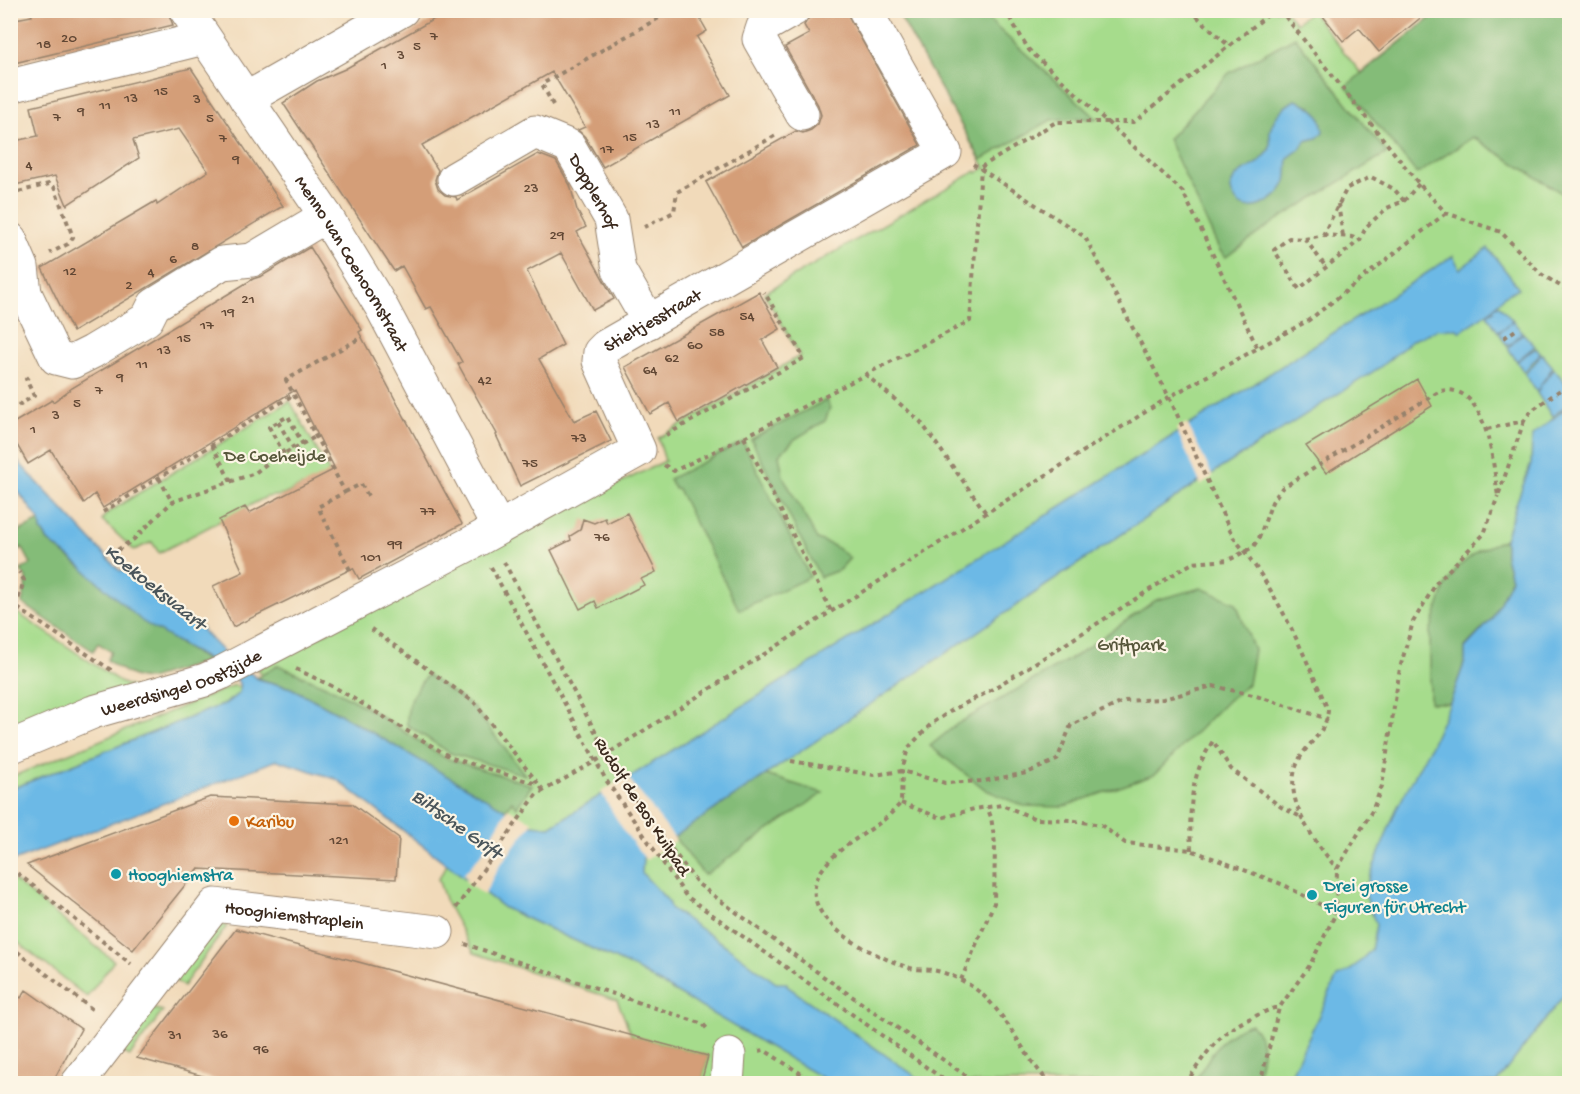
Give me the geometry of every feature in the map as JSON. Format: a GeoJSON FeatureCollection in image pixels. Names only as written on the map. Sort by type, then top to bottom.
{"type":"FeatureCollection","features":[{"type":"Feature","properties":{"kind":"street","name":"Menno van Coehoornstraat"},"geometry":{"type":"LineString","coordinates":[[186,10],[326,216],[382,308],[487,533]]}},
{"type":"Feature","properties":{"kind":"street"},"geometry":{"type":"LineString","coordinates":[[246,99],[402,10]]}},
{"type":"Feature","properties":{"kind":"street"},"geometry":{"type":"LineString","coordinates":[[793,10],[762,27],[759,39],[802,114]]}},
{"type":"Feature","properties":{"kind":"street"},"geometry":{"type":"LineString","coordinates":[[865,10],[945,152]]}},
{"type":"Feature","properties":{"kind":"street"},"geometry":{"type":"LineString","coordinates":[[10,86],[204,38]]}},
{"type":"Feature","properties":{"kind":"street","name":"Dopplerhof"},"geometry":{"type":"LineString","coordinates":[[454,179],[535,132],[569,146],[611,219],[619,270],[649,322]]}},
{"type":"Feature","properties":{"kind":"street","name":"Stieltjesstraat"},"geometry":{"type":"LineString","coordinates":[[639,450],[599,361],[600,352],[606,346],[945,152]]}},
{"type":"Feature","properties":{"kind":"street"},"geometry":{"type":"LineString","coordinates":[[19,266],[56,358],[72,362],[147,319],[154,305],[222,263],[252,260],[326,216]]}},
{"type":"Feature","properties":{"kind":"street"},"geometry":{"type":"LineString","coordinates":[[346,609],[639,450]]}},
{"type":"Feature","properties":{"kind":"street","name":"Weerdsingel Oostzijde"},"geometry":{"type":"LineString","coordinates":[[10,747],[93,712],[205,680],[346,609]]}},
{"type":"Feature","properties":{"kind":"street","name":"Hooghiemstraplein"},"geometry":{"type":"LineString","coordinates":[[77,1083],[215,905],[437,932]]}},
{"type":"Feature","properties":{"kind":"path"},"geometry":{"type":"LineString","coordinates":[[554,140],[561,121],[542,84],[673,10]]}},
{"type":"Feature","properties":{"kind":"path"},"geometry":{"type":"LineString","coordinates":[[1005,10],[1029,50],[1183,192],[1257,348]]}},
{"type":"Feature","properties":{"kind":"path"},"geometry":{"type":"LineString","coordinates":[[1190,10],[1229,46]]}},
{"type":"Feature","properties":{"kind":"path"},"geometry":{"type":"LineString","coordinates":[[981,167],[1056,122],[1134,122],[1274,10]]}},
{"type":"Feature","properties":{"kind":"path"},"geometry":{"type":"LineString","coordinates":[[1280,10],[1419,184],[1446,213],[1501,232],[1541,274],[1569,292]]}},
{"type":"Feature","properties":{"kind":"path"},"geometry":{"type":"LineString","coordinates":[[614,240],[625,237],[674,212],[677,192],[806,119],[802,114]]}},
{"type":"Feature","properties":{"kind":"path"},"geometry":{"type":"LineString","coordinates":[[945,152],[981,167],[1085,237],[1169,400],[1233,537],[1246,552],[1278,600],[1328,710],[1328,719],[1323,730],[1296,764],[1293,788],[1301,817],[1337,869]]}},
{"type":"Feature","properties":{"kind":"path"},"geometry":{"type":"LineString","coordinates":[[748,266],[804,358],[639,450],[674,471],[970,321],[981,167]]}},
{"type":"Feature","properties":{"kind":"path"},"geometry":{"type":"LineString","coordinates":[[1323,236],[1347,188],[1371,177],[1394,189],[1404,201]]}},
{"type":"Feature","properties":{"kind":"path"},"geometry":{"type":"LineString","coordinates":[[10,194],[49,184],[54,187],[73,237],[68,244],[19,266]]}},
{"type":"Feature","properties":{"kind":"path"},"geometry":{"type":"LineString","coordinates":[[1360,240],[1343,236],[1289,238],[1274,250],[1299,289],[1360,240],[1366,227],[1387,208],[1404,201],[1419,184]]}},
{"type":"Feature","properties":{"kind":"path"},"geometry":{"type":"LineString","coordinates":[[1338,204],[1343,236]]}},
{"type":"Feature","properties":{"kind":"path"},"geometry":{"type":"LineString","coordinates":[[458,906],[536,795],[596,761],[986,513],[1169,400],[1309,320],[1446,213]]}},
{"type":"Feature","properties":{"kind":"path"},"geometry":{"type":"LineString","coordinates":[[1305,238],[1326,267]]}},
{"type":"Feature","properties":{"kind":"path"},"geometry":{"type":"LineString","coordinates":[[1504,338],[1517,329]]}},
{"type":"Feature","properties":{"kind":"path"},"geometry":{"type":"LineString","coordinates":[[345,492],[286,380],[357,340]]}},
{"type":"Feature","properties":{"kind":"path"},"geometry":{"type":"LineString","coordinates":[[10,410],[34,396],[26,379],[56,358]]}},
{"type":"Feature","properties":{"kind":"path"},"geometry":{"type":"LineString","coordinates":[[865,374],[920,421],[986,513]]}},
{"type":"Feature","properties":{"kind":"path"},"geometry":{"type":"LineString","coordinates":[[1260,1083],[1279,1008],[1310,965],[1336,913],[1337,869],[1372,811],[1382,786],[1400,668],[1413,622],[1437,582],[1484,534],[1524,421],[1532,411],[1569,383]]}},
{"type":"Feature","properties":{"kind":"path"},"geometry":{"type":"LineString","coordinates":[[1051,1083],[993,1006],[975,988],[934,970],[913,969],[861,946],[833,927],[824,918],[817,903],[814,890],[816,880],[825,866],[842,850],[883,821],[901,803],[902,771],[908,748],[931,724],[954,709],[984,694],[1053,652],[1192,563],[1229,560],[1246,552],[1259,538],[1272,502],[1282,488],[1440,391],[1450,389],[1459,392],[1483,417],[1498,496]]}},
{"type":"Feature","properties":{"kind":"path"},"geometry":{"type":"LineString","coordinates":[[103,512],[293,394]]}},
{"type":"Feature","properties":{"kind":"path"},"geometry":{"type":"LineString","coordinates":[[284,454],[269,427],[288,416],[303,445]]}},
{"type":"Feature","properties":{"kind":"path"},"geometry":{"type":"LineString","coordinates":[[1487,429],[1524,421]]}},
{"type":"Feature","properties":{"kind":"path"},"geometry":{"type":"LineString","coordinates":[[278,422],[294,449]]}},
{"type":"Feature","properties":{"kind":"path"},"geometry":{"type":"LineString","coordinates":[[110,555],[134,539],[172,502],[255,473],[270,460],[315,437]]}},
{"type":"Feature","properties":{"kind":"path"},"geometry":{"type":"LineString","coordinates":[[744,437],[831,611]]}},
{"type":"Feature","properties":{"kind":"path"},"geometry":{"type":"LineString","coordinates":[[212,446],[231,482]]}},
{"type":"Feature","properties":{"kind":"path"},"geometry":{"type":"LineString","coordinates":[[159,478],[172,502]]}},
{"type":"Feature","properties":{"kind":"path"},"geometry":{"type":"LineString","coordinates":[[350,570],[318,507],[361,484],[368,496]]}},
{"type":"Feature","properties":{"kind":"path"},"geometry":{"type":"LineString","coordinates":[[487,533],[617,772],[645,814],[698,884],[824,976],[978,1083]]}},
{"type":"Feature","properties":{"kind":"path","name":"Rudolf de Bos Kuilpad"},"geometry":{"type":"LineString","coordinates":[[487,533],[606,780],[686,896],[950,1083]]}},
{"type":"Feature","properties":{"kind":"path"},"geometry":{"type":"LineString","coordinates":[[16,607],[24,580],[19,572]]}},
{"type":"Feature","properties":{"kind":"path"},"geometry":{"type":"LineString","coordinates":[[10,603],[120,676]]}},
{"type":"Feature","properties":{"kind":"path"},"geometry":{"type":"LineString","coordinates":[[346,609],[474,702],[544,791]]}},
{"type":"Feature","properties":{"kind":"path"},"geometry":{"type":"LineString","coordinates":[[240,663],[336,688],[452,758],[537,784]]}},
{"type":"Feature","properties":{"kind":"path"},"geometry":{"type":"LineString","coordinates":[[791,761],[874,775],[902,771],[945,783],[984,781],[1027,773],[1057,760],[1071,724],[1125,701],[1163,699],[1213,686],[1253,695],[1328,719]]}},
{"type":"Feature","properties":{"kind":"path"},"geometry":{"type":"LineString","coordinates":[[1191,850],[1190,812],[1195,778],[1206,751],[1213,741],[1231,769],[1281,807],[1301,817]]}},
{"type":"Feature","properties":{"kind":"path"},"geometry":{"type":"LineString","coordinates":[[901,803],[941,818],[1002,805],[1036,819],[1070,820],[1101,825],[1125,843],[1191,850],[1284,885],[1336,913]]}},
{"type":"Feature","properties":{"kind":"path"},"geometry":{"type":"LineString","coordinates":[[961,980],[994,903],[994,844],[991,817],[987,807]]}},
{"type":"Feature","properties":{"kind":"path"},"geometry":{"type":"LineString","coordinates":[[10,870],[12,869],[155,983]]}},
{"type":"Feature","properties":{"kind":"path"},"geometry":{"type":"LineString","coordinates":[[437,932],[475,949],[703,1024],[728,1069],[764,1050],[817,1083]]}},
{"type":"Feature","properties":{"kind":"path"},"geometry":{"type":"LineString","coordinates":[[10,946],[118,1030]]}},
{"type":"Feature","properties":{"kind":"path"},"geometry":{"type":"LineString","coordinates":[[1186,1083],[1209,1051],[1238,1024],[1274,1008],[1279,1008]]}},
{"type":"Feature","properties":{"kind":"green space","name":"Griftpark"},"geometry":{"type":"Polygon","coordinates":[[[1285,10],[1296,23],[1311,11],[1361,73],[1439,11],[1569,11],[1569,1083],[701,1083],[708,1056],[632,1036],[617,1000],[474,953],[446,902],[438,879],[465,837],[288,719],[258,669],[469,556],[665,461],[658,438],[800,356],[764,293],[976,171],[977,173],[985,168],[897,11],[1285,10]]]}},
{"type":"Feature","properties":{"kind":"green space"},"geometry":{"type":"Polygon","coordinates":[[[897,11],[979,11],[1097,119],[1051,120],[981,160],[897,11]]]}},
{"type":"Feature","properties":{"kind":"green space"},"geometry":{"type":"Polygon","coordinates":[[[1439,11],[1569,11],[1569,198],[1473,137],[1417,174],[1346,86],[1439,11]]]}},
{"type":"Feature","properties":{"kind":"green space"},"geometry":{"type":"Polygon","coordinates":[[[1295,37],[1387,153],[1277,220],[1226,257],[1220,251],[1168,139],[1229,73],[1295,37]],[[1295,100],[1271,139],[1265,156],[1257,164],[1241,172],[1285,158],[1293,154],[1305,141],[1317,138],[1311,106],[1295,100]]]}},
{"type":"Feature","properties":{"kind":"green space"},"geometry":{"type":"Polygon","coordinates":[[[826,400],[830,408],[825,421],[795,439],[779,455],[783,476],[817,539],[834,546],[850,558],[839,570],[820,577],[751,439],[826,400]]]}},
{"type":"Feature","properties":{"kind":"green space","name":"De Coeheijde"},"geometry":{"type":"Polygon","coordinates":[[[290,401],[339,490],[313,505],[302,486],[283,495],[266,497],[159,553],[152,542],[134,550],[102,520],[106,514],[134,496],[290,401]]]}},
{"type":"Feature","properties":{"kind":"green space"},"geometry":{"type":"Polygon","coordinates":[[[743,442],[810,577],[739,610],[678,489],[675,489],[669,479],[743,442]]]}},
{"type":"Feature","properties":{"kind":"green space"},"geometry":{"type":"Polygon","coordinates":[[[40,521],[41,530],[48,541],[181,645],[208,661],[149,679],[137,677],[126,673],[107,660],[111,652],[98,643],[93,651],[22,603],[27,580],[21,570],[31,564],[22,547],[11,554],[11,535],[40,521]]]}},
{"type":"Feature","properties":{"kind":"green space"},"geometry":{"type":"Polygon","coordinates":[[[1505,539],[1505,556],[1511,579],[1492,619],[1465,647],[1465,661],[1450,703],[1430,703],[1430,632],[1445,587],[1458,567],[1478,551],[1505,539]]]}},
{"type":"Feature","properties":{"kind":"green space"},"geometry":{"type":"Polygon","coordinates":[[[1201,588],[1236,603],[1254,650],[1248,684],[1227,701],[1154,775],[1062,807],[1024,806],[986,790],[930,746],[957,724],[1075,656],[1156,600],[1201,588]]]}},
{"type":"Feature","properties":{"kind":"green space"},"geometry":{"type":"Polygon","coordinates":[[[10,608],[122,683],[133,688],[11,738],[10,608]]]}},
{"type":"Feature","properties":{"kind":"green space"},"geometry":{"type":"Polygon","coordinates":[[[278,665],[337,691],[445,758],[532,785],[517,807],[512,801],[506,811],[333,710],[291,688],[256,678],[278,665]]]}},
{"type":"Feature","properties":{"kind":"green space"},"geometry":{"type":"Polygon","coordinates":[[[427,675],[473,707],[525,775],[450,753],[407,725],[412,698],[427,675]]]}},
{"type":"Feature","properties":{"kind":"green space"},"geometry":{"type":"Polygon","coordinates":[[[235,685],[239,686],[239,693],[226,703],[11,789],[11,777],[235,685]]]}},
{"type":"Feature","properties":{"kind":"green space"},"geometry":{"type":"Polygon","coordinates":[[[766,775],[823,793],[704,875],[674,837],[766,775]]]}},
{"type":"Feature","properties":{"kind":"green space"},"geometry":{"type":"Polygon","coordinates":[[[12,879],[114,961],[87,997],[11,937],[10,880],[12,879]]]}},
{"type":"Feature","properties":{"kind":"green space"},"geometry":{"type":"Polygon","coordinates":[[[215,923],[227,926],[183,986],[172,979],[215,923]]]}},
{"type":"Feature","properties":{"kind":"green space"},"geometry":{"type":"Polygon","coordinates":[[[150,1008],[163,1011],[130,1056],[117,1050],[150,1008]]]}},
{"type":"Feature","properties":{"kind":"green space"},"geometry":{"type":"Polygon","coordinates":[[[1251,1024],[1257,1031],[1262,1045],[1255,1083],[1194,1083],[1210,1056],[1223,1040],[1231,1033],[1251,1024]]]}},
{"type":"Feature","properties":{"kind":"water"},"geometry":{"type":"Polygon","coordinates":[[[1295,100],[1315,111],[1321,120],[1323,132],[1317,138],[1305,141],[1300,149],[1288,158],[1286,181],[1277,195],[1261,205],[1245,207],[1233,196],[1231,184],[1239,174],[1265,156],[1270,147],[1273,122],[1283,109],[1295,100]]]}},
{"type":"Feature","properties":{"kind":"water","name":"Biltsche Grift"},"geometry":{"type":"Polygon","coordinates":[[[1488,248],[1519,288],[1504,296],[1494,308],[1499,305],[1512,320],[1510,324],[1513,321],[1522,332],[1514,341],[1523,333],[1535,346],[1519,359],[1536,348],[1540,353],[1538,356],[1542,354],[1553,367],[1540,386],[1554,369],[1569,387],[1567,405],[1570,406],[1569,989],[1496,1083],[1287,1083],[1337,977],[1352,969],[1371,950],[1376,925],[1364,891],[1396,810],[1429,749],[1450,703],[1465,661],[1465,648],[1492,619],[1511,579],[1505,556],[1505,539],[1531,464],[1532,436],[1567,407],[1552,417],[1537,393],[1540,387],[1536,391],[1525,374],[1539,358],[1537,357],[1524,372],[1517,362],[1519,360],[1516,360],[1508,348],[1514,342],[1507,346],[1499,333],[1509,324],[1498,332],[1487,315],[1494,311],[1493,309],[1460,332],[1457,329],[1439,329],[1413,340],[1379,368],[1199,482],[643,858],[642,873],[668,901],[670,908],[776,983],[787,983],[787,986],[925,1083],[831,1083],[634,968],[504,908],[336,779],[277,760],[11,862],[11,789],[226,703],[239,693],[240,687],[238,681],[210,661],[143,622],[78,564],[48,541],[41,530],[40,521],[11,482],[11,454],[119,570],[128,572],[203,629],[224,653],[258,679],[291,688],[532,825],[550,827],[1188,426],[1453,256],[1460,269],[1488,248]]]}},
{"type":"Feature","properties":{"kind":"pier"},"geometry":{"type":"Polygon","coordinates":[[[1187,423],[1213,477],[1201,485],[1176,429],[1187,423]]]}},
{"type":"Feature","properties":{"kind":"pier"},"geometry":{"type":"Polygon","coordinates":[[[627,776],[676,840],[646,860],[623,830],[601,792],[627,776]]]}},
{"type":"Feature","properties":{"kind":"pier"},"geometry":{"type":"Polygon","coordinates":[[[508,808],[533,822],[498,868],[484,895],[465,881],[467,878],[463,875],[482,853],[508,808]]]}},
{"type":"Feature","properties":{"kind":"building"},"geometry":{"type":"Polygon","coordinates":[[[30,10],[167,10],[173,25],[10,64],[10,20],[32,16],[30,10]]]}},
{"type":"Feature","properties":{"kind":"building"},"geometry":{"type":"Polygon","coordinates":[[[450,10],[695,10],[707,31],[697,37],[730,95],[603,167],[585,137],[578,130],[585,127],[552,72],[422,145],[438,170],[435,180],[438,189],[445,195],[456,197],[457,200],[538,154],[556,161],[570,185],[577,210],[586,227],[577,232],[614,299],[593,310],[561,253],[527,271],[563,345],[539,359],[574,421],[596,411],[611,441],[520,486],[497,434],[458,364],[462,362],[431,307],[426,309],[402,266],[394,271],[283,103],[317,81],[345,69],[450,10]]]}},
{"type":"Feature","properties":{"kind":"building"},"geometry":{"type":"Polygon","coordinates":[[[820,10],[845,10],[920,145],[742,247],[706,182],[796,131],[803,133],[818,124],[821,115],[818,105],[785,47],[809,34],[804,25],[810,16],[820,10]]]}},
{"type":"Feature","properties":{"kind":"building"},"geometry":{"type":"Polygon","coordinates":[[[1318,10],[1430,10],[1379,52],[1359,28],[1343,41],[1318,10]]]}},
{"type":"Feature","properties":{"kind":"building"},"geometry":{"type":"Polygon","coordinates":[[[191,68],[283,206],[73,332],[42,268],[156,201],[157,205],[208,171],[179,129],[133,140],[139,158],[67,205],[55,176],[10,186],[10,142],[38,136],[31,107],[191,68]]]}},
{"type":"Feature","properties":{"kind":"building"},"geometry":{"type":"Polygon","coordinates":[[[310,247],[362,330],[359,332],[462,524],[359,579],[353,568],[233,627],[213,586],[243,572],[219,520],[245,507],[249,513],[335,469],[295,390],[103,508],[95,494],[84,503],[51,450],[28,464],[10,433],[10,425],[52,400],[53,402],[72,388],[310,247]]]}},
{"type":"Feature","properties":{"kind":"building"},"geometry":{"type":"Polygon","coordinates":[[[759,292],[780,329],[762,340],[777,367],[679,422],[669,403],[650,414],[625,367],[759,292]]]}},
{"type":"Feature","properties":{"kind":"building"},"geometry":{"type":"Polygon","coordinates":[[[1417,379],[1432,406],[1326,473],[1306,446],[1417,379]]]}},
{"type":"Feature","properties":{"kind":"building"},"geometry":{"type":"Polygon","coordinates":[[[627,513],[656,572],[641,579],[644,585],[611,602],[598,608],[595,601],[580,609],[551,550],[571,540],[570,536],[580,530],[583,519],[594,523],[605,518],[607,523],[627,513]]]}},
{"type":"Feature","properties":{"kind":"building","name":"Hooghiemstra"},"geometry":{"type":"Polygon","coordinates":[[[210,797],[352,804],[399,838],[396,879],[198,869],[133,950],[27,865],[210,797]]]}},
{"type":"Feature","properties":{"kind":"building"},"geometry":{"type":"Polygon","coordinates":[[[236,929],[708,1056],[701,1083],[228,1083],[137,1058],[236,929]]]}},
{"type":"Feature","properties":{"kind":"building"},"geometry":{"type":"Polygon","coordinates":[[[10,990],[21,998],[26,990],[81,1029],[52,1083],[10,1083],[10,990]]]}},
{"type":"Feature","properties":{"kind":"place","name":"Karibu"},"geometry":{"type":"Point","coordinates":[234,821]}},
{"type":"Feature","properties":{"kind":"place","name":"Hooghiemstra"},"geometry":{"type":"Point","coordinates":[116,874]}},
{"type":"Feature","properties":{"kind":"place","name":"Drei grosse Figuren für Utrecht"},"geometry":{"type":"Point","coordinates":[1312,895]}},
{"type":"Feature","properties":{"kind":"water label","name":"Koekoeksvaart"},"geometry":{"type":"Point","coordinates":[156,586]}}]}
